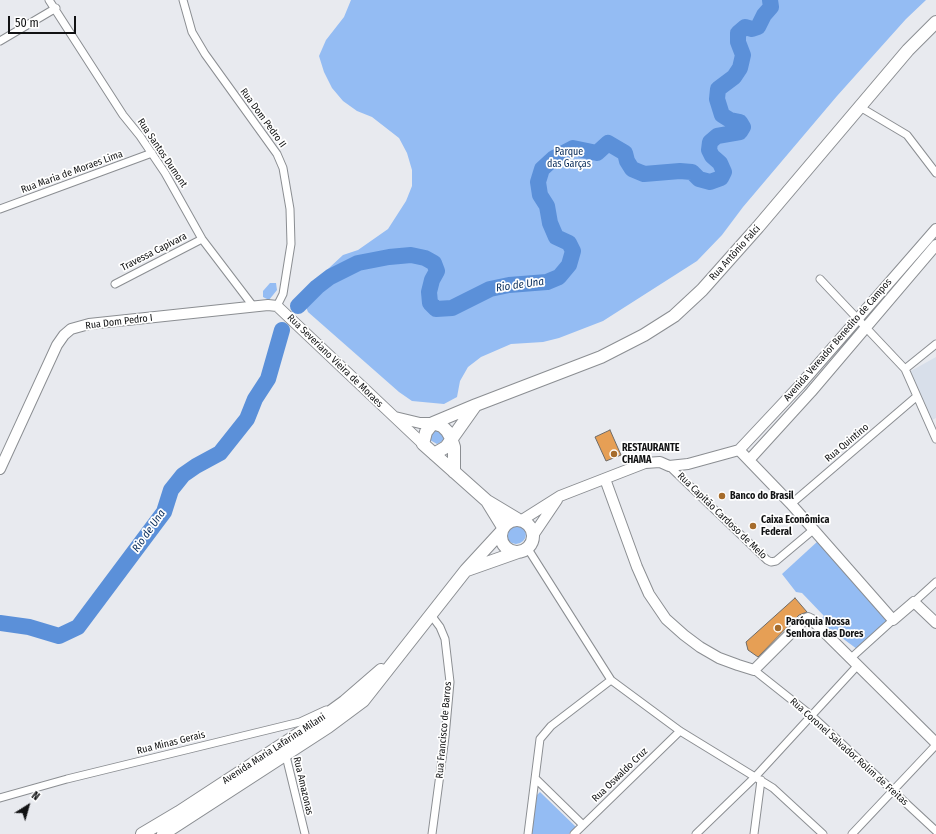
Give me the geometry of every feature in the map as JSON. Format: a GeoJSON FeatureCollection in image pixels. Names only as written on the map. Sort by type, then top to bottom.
{"type":"FeatureCollection","features":[{"type":"Feature","properties":{"kind":"main road","name":"Rua Antônio Falci"},"geometry":{"type":"LineString","coordinates":[[433,423],[476,404],[600,357],[644,336],[674,316],[702,290],[758,227],[908,50],[936,22]]}},
{"type":"Feature","properties":{"kind":"main road","name":"Avenida Vereador Benedito de Campos"},"geometry":{"type":"LineString","coordinates":[[739,450],[800,385],[936,229]]}},
{"type":"Feature","properties":{"kind":"main road","name":"Avenida Vereador Benedito de Campos"},"geometry":{"type":"LineString","coordinates":[[750,459],[811,392],[936,245]]}},
{"type":"Feature","properties":{"kind":"main road","name":"Rua Dom Pedro I"},"geometry":{"type":"LineString","coordinates":[[0,469],[54,350],[64,335],[71,330],[89,324],[253,306],[277,306]]}},
{"type":"Feature","properties":{"kind":"main road","name":"Rua Severiano Vieira de Moraes"},"geometry":{"type":"LineString","coordinates":[[277,306],[393,417],[454,472],[487,501],[519,519]]}},
{"type":"Feature","properties":{"kind":"main road"},"geometry":{"type":"LineString","coordinates":[[800,385],[811,392]]}},
{"type":"Feature","properties":{"kind":"main road"},"geometry":{"type":"LineString","coordinates":[[434,454],[446,446],[476,404]]}},
{"type":"Feature","properties":{"kind":"main road","name":"Rua Severiano Vieira de Moraes"},"geometry":{"type":"LineString","coordinates":[[393,417],[413,422],[433,423]]}},
{"type":"Feature","properties":{"kind":"main road"},"geometry":{"type":"LineString","coordinates":[[423,444],[426,432],[433,423],[442,426],[447,431],[454,447],[454,472]]}},
{"type":"Feature","properties":{"kind":"main road"},"geometry":{"type":"LineString","coordinates":[[431,615],[466,570],[502,530],[506,523],[519,519],[560,496],[645,462],[660,462],[670,466],[699,461],[739,450],[750,459],[791,504],[893,620],[914,602],[936,624]]}},
{"type":"Feature","properties":{"kind":"main road","name":"Rua Coronel Salvador Rolim de Freitas"},"geometry":{"type":"LineString","coordinates":[[605,479],[637,567],[649,594],[666,619],[700,647],[738,666],[754,670]]}},
{"type":"Feature","properties":{"kind":"main road"},"geometry":{"type":"LineString","coordinates":[[466,570],[523,550],[533,542],[534,534],[560,496]]}},
{"type":"Feature","properties":{"kind":"main road","name":"Rua Severiano Vieira de Moraes"},"geometry":{"type":"LineString","coordinates":[[487,501],[502,530]]}},
{"type":"Feature","properties":{"kind":"main road"},"geometry":{"type":"LineString","coordinates":[[519,519],[530,525],[534,534]]}},
{"type":"Feature","properties":{"kind":"main road"},"geometry":{"type":"LineString","coordinates":[[502,530],[502,542],[509,550],[523,550]]}},
{"type":"Feature","properties":{"kind":"main road","name":"Avenida Maria Lafarina Milani"},"geometry":{"type":"LineString","coordinates":[[142,834],[284,748],[328,727],[363,701],[431,615]]}},
{"type":"Feature","properties":{"kind":"main road"},"geometry":{"type":"LineString","coordinates":[[754,670],[808,618],[812,620],[855,662],[936,744]]}},
{"type":"Feature","properties":{"kind":"main road","name":"Avenida Maria Lafarina Milani"},"geometry":{"type":"LineString","coordinates":[[162,834],[284,748],[344,702],[399,655]]}},
{"type":"Feature","properties":{"kind":"street","name":"Rua Santos Dumont"},"geometry":{"type":"LineString","coordinates":[[49,0],[56,8],[106,90],[152,153],[191,216],[202,239],[253,306]]}},
{"type":"Feature","properties":{"kind":"street","name":"Rua Dom Pedro II"},"geometry":{"type":"LineString","coordinates":[[183,0],[195,37],[277,154],[283,168],[290,209],[291,244],[283,294],[277,306]]}},
{"type":"Feature","properties":{"kind":"street"},"geometry":{"type":"LineString","coordinates":[[0,41],[56,8]]}},
{"type":"Feature","properties":{"kind":"street"},"geometry":{"type":"LineString","coordinates":[[860,107],[907,135],[936,173]]}},
{"type":"Feature","properties":{"kind":"street","name":"Rua Maria de Moraes Lima"},"geometry":{"type":"LineString","coordinates":[[0,209],[152,153]]}},
{"type":"Feature","properties":{"kind":"street","name":"Travessa Capivara"},"geometry":{"type":"LineString","coordinates":[[114,284],[202,239]]}},
{"type":"Feature","properties":{"kind":"street"},"geometry":{"type":"LineString","coordinates":[[820,278],[905,369],[916,397],[936,439]]}},
{"type":"Feature","properties":{"kind":"street"},"geometry":{"type":"LineString","coordinates":[[905,369],[936,344]]}},
{"type":"Feature","properties":{"kind":"street","name":"Rua Quintino"},"geometry":{"type":"LineString","coordinates":[[791,504],[916,397]]}},
{"type":"Feature","properties":{"kind":"street","name":"Rua Capitão Cardoso de Melo"},"geometry":{"type":"LineString","coordinates":[[670,466],[767,560],[771,562],[776,561],[813,530]]}},
{"type":"Feature","properties":{"kind":"street"},"geometry":{"type":"LineString","coordinates":[[523,550],[610,680],[680,731],[781,794],[822,834]]}},
{"type":"Feature","properties":{"kind":"street"},"geometry":{"type":"LineString","coordinates":[[914,602],[936,582]]}},
{"type":"Feature","properties":{"kind":"street","name":"Rua Francisco de Barros"},"geometry":{"type":"LineString","coordinates":[[431,615],[440,627],[445,639],[450,682],[445,737],[432,834]]}},
{"type":"Feature","properties":{"kind":"street"},"geometry":{"type":"LineString","coordinates":[[696,834],[758,779],[812,716],[855,662],[893,620]]}},
{"type":"Feature","properties":{"kind":"street","name":"Rua Coronel Salvador Rolim de Freitas"},"geometry":{"type":"LineString","coordinates":[[754,670],[812,716],[936,831]]}},
{"type":"Feature","properties":{"kind":"street"},"geometry":{"type":"LineString","coordinates":[[528,834],[540,739],[544,732],[610,680]]}},
{"type":"Feature","properties":{"kind":"street","name":"Rua Minas Gerais"},"geometry":{"type":"LineString","coordinates":[[0,798],[67,779],[300,722],[344,702]]}},
{"type":"Feature","properties":{"kind":"street"},"geometry":{"type":"LineString","coordinates":[[300,722],[315,723],[328,727]]}},
{"type":"Feature","properties":{"kind":"street","name":"Rua Oswaldo Cruz"},"geometry":{"type":"LineString","coordinates":[[574,834],[680,731]]}},
{"type":"Feature","properties":{"kind":"street"},"geometry":{"type":"LineString","coordinates":[[852,834],[936,744]]}},
{"type":"Feature","properties":{"kind":"street","name":"Rua Amazonas"},"geometry":{"type":"LineString","coordinates":[[284,748],[305,834]]}},
{"type":"Feature","properties":{"kind":"street"},"geometry":{"type":"LineString","coordinates":[[536,779],[583,826]]}},
{"type":"Feature","properties":{"kind":"street"},"geometry":{"type":"LineString","coordinates":[[754,834],[758,779]]}},
{"type":"Feature","properties":{"kind":"shaded area"},"geometry":{"type":"Polygon","coordinates":[[[936,357],[936,418],[932,420],[909,372],[936,357]]]}},
{"type":"Feature","properties":{"kind":"green space","name":"Parque das Garças"},"geometry":{"type":"Polygon","coordinates":[[[351,0],[926,0],[906,19],[837,96],[743,207],[722,235],[697,261],[603,321],[559,338],[543,342],[511,344],[481,357],[468,367],[460,381],[457,397],[444,404],[412,401],[399,392],[308,312],[301,294],[343,255],[358,250],[388,229],[406,201],[412,186],[412,170],[407,153],[399,138],[372,117],[357,111],[343,101],[332,88],[324,72],[319,56],[326,40],[344,17],[351,0]]]}},
{"type":"Feature","properties":{"kind":"green space"},"geometry":{"type":"Polygon","coordinates":[[[270,283],[276,283],[277,290],[269,300],[263,297],[263,291],[270,283]]]}},
{"type":"Feature","properties":{"kind":"green space"},"geometry":{"type":"Polygon","coordinates":[[[438,428],[445,438],[437,444],[430,440],[430,433],[438,428]]]}},
{"type":"Feature","properties":{"kind":"green space"},"geometry":{"type":"Polygon","coordinates":[[[516,524],[523,527],[526,534],[523,541],[516,544],[509,541],[506,534],[509,527],[516,524]]]}},
{"type":"Feature","properties":{"kind":"green space"},"geometry":{"type":"Polygon","coordinates":[[[818,541],[890,619],[857,649],[819,621],[824,616],[802,593],[796,592],[782,574],[818,541]]]}},
{"type":"Feature","properties":{"kind":"green space"},"geometry":{"type":"Polygon","coordinates":[[[540,792],[576,827],[569,834],[531,834],[537,795],[540,792]]]}},
{"type":"Feature","properties":{"kind":"building"},"geometry":{"type":"Polygon","coordinates":[[[610,430],[621,455],[606,461],[595,437],[610,430]]]}},
{"type":"Feature","properties":{"kind":"building","name":"Paróquia Nossa Senhora das Dores"},"geometry":{"type":"Polygon","coordinates":[[[795,598],[807,612],[799,615],[758,657],[748,650],[746,642],[795,598]]]}},
{"type":"Feature","properties":{"kind":"waterway","name":"Rio de Una"},"geometry":{"type":"LineString","coordinates":[[298,306],[317,287],[330,277],[358,263],[389,257],[411,255],[425,258],[434,263],[437,271],[432,280],[429,292],[430,303],[436,309],[452,308],[490,289],[509,285],[547,282],[559,277],[569,265],[573,251],[569,243],[556,237],[550,223],[547,206],[540,195],[538,182],[542,169],[554,158],[573,148],[597,153],[608,143],[625,153],[627,161],[632,169],[644,174],[680,171],[692,172],[699,179],[710,182],[721,178],[724,172],[720,163],[712,156],[709,150],[710,142],[717,136],[740,132],[743,127],[740,122],[730,120],[722,115],[717,99],[718,89],[734,77],[740,68],[743,55],[738,42],[738,33],[745,27],[752,29],[758,27],[764,15],[771,7],[770,0]]}},
{"type":"Feature","properties":{"kind":"waterway","name":"Rio de Una"},"geometry":{"type":"LineString","coordinates":[[0,623],[29,627],[59,636],[78,627],[164,512],[171,490],[183,475],[220,453],[247,419],[255,399],[268,379],[282,330]]}},
{"type":"Feature","properties":{"kind":"place","name":"RESTAURANTE CHAMA"},"geometry":{"type":"Point","coordinates":[614,454]}},
{"type":"Feature","properties":{"kind":"place","name":"Banco do Brasil"},"geometry":{"type":"Point","coordinates":[722,496]}},
{"type":"Feature","properties":{"kind":"place","name":"Caixa Econômica Federal"},"geometry":{"type":"Point","coordinates":[753,526]}},
{"type":"Feature","properties":{"kind":"place","name":"Paróquia Nossa Senhora das Dores"},"geometry":{"type":"Point","coordinates":[778,628]}}]}
